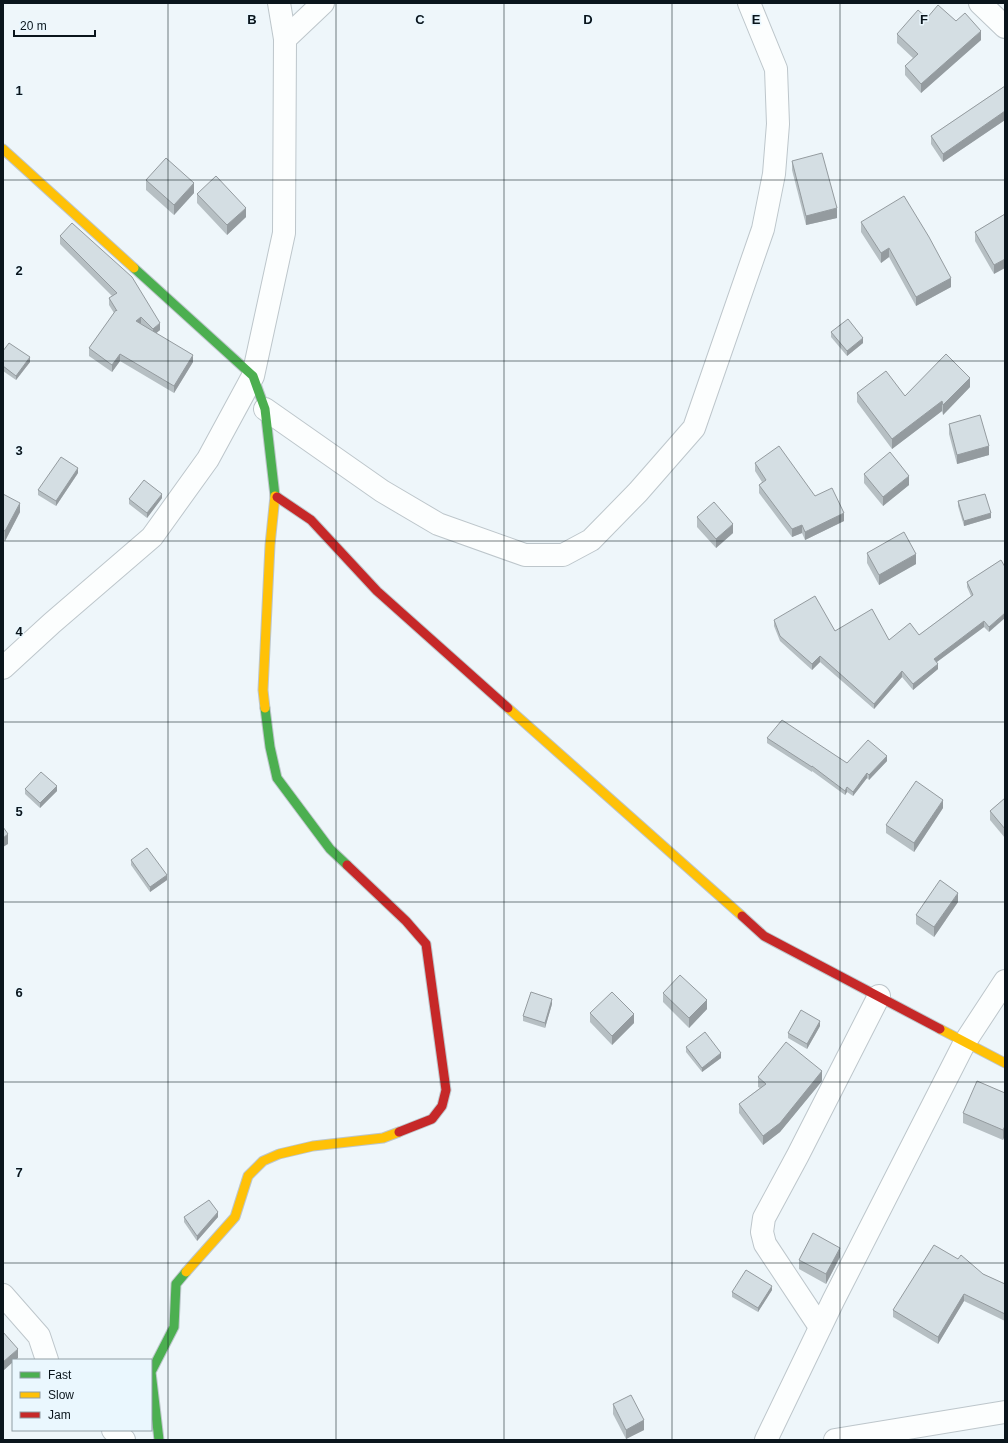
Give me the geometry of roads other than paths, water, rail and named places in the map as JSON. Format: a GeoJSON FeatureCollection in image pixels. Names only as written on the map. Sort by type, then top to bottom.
{"type":"FeatureCollection","features":[{"type":"Feature","properties":{"kind":"street"},"geometry":{"type":"LineString","coordinates":[[3,668],[58,618],[152,537],[208,459],[253,376],[284,233],[285,39],[278,3]]}},
{"type":"Feature","properties":{"kind":"street"},"geometry":{"type":"LineString","coordinates":[[285,39],[323,3]]}},
{"type":"Feature","properties":{"kind":"street"},"geometry":{"type":"LineString","coordinates":[[265,409],[382,491],[438,524],[525,554],[563,555],[591,540],[638,492],[694,428],[763,230],[774,174],[778,124],[776,69],[749,3]]}},
{"type":"Feature","properties":{"kind":"street"},"geometry":{"type":"LineString","coordinates":[[980,3],[1005,27]]}},
{"type":"Feature","properties":{"kind":"street"},"geometry":{"type":"LineString","coordinates":[[3,149],[253,376],[265,409],[275,496],[270,545],[262,690],[270,747],[277,778],[330,849],[406,921],[426,944],[446,1090],[442,1106],[432,1119],[383,1138],[313,1146],[279,1154],[263,1161],[248,1176],[235,1217],[176,1284],[174,1327],[152,1370]]}},
{"type":"Feature","properties":{"kind":"street"},"geometry":{"type":"LineString","coordinates":[[275,496],[311,520],[377,591],[764,936],[1005,1063]]}},
{"type":"Feature","properties":{"kind":"street"},"geometry":{"type":"LineString","coordinates":[[766,1440],[820,1328],[965,1042],[1005,981]]}},
{"type":"Feature","properties":{"kind":"street"},"geometry":{"type":"LineString","coordinates":[[820,1328],[765,1244],[762,1232],[764,1218],[798,1155],[879,996]]}},
{"type":"Feature","properties":{"kind":"street"},"geometry":{"type":"LineString","coordinates":[[3,1295],[39,1336],[47,1359]]}},
{"type":"Feature","properties":{"kind":"street"},"geometry":{"type":"LineString","coordinates":[[152,1380],[159,1440]]}},
{"type":"Feature","properties":{"kind":"street"},"geometry":{"type":"LineString","coordinates":[[835,1440],[1005,1412]]}},
{"type":"Feature","properties":{"kind":"street"},"geometry":{"type":"LineString","coordinates":[[114,1431],[124,1440]]}}]}
